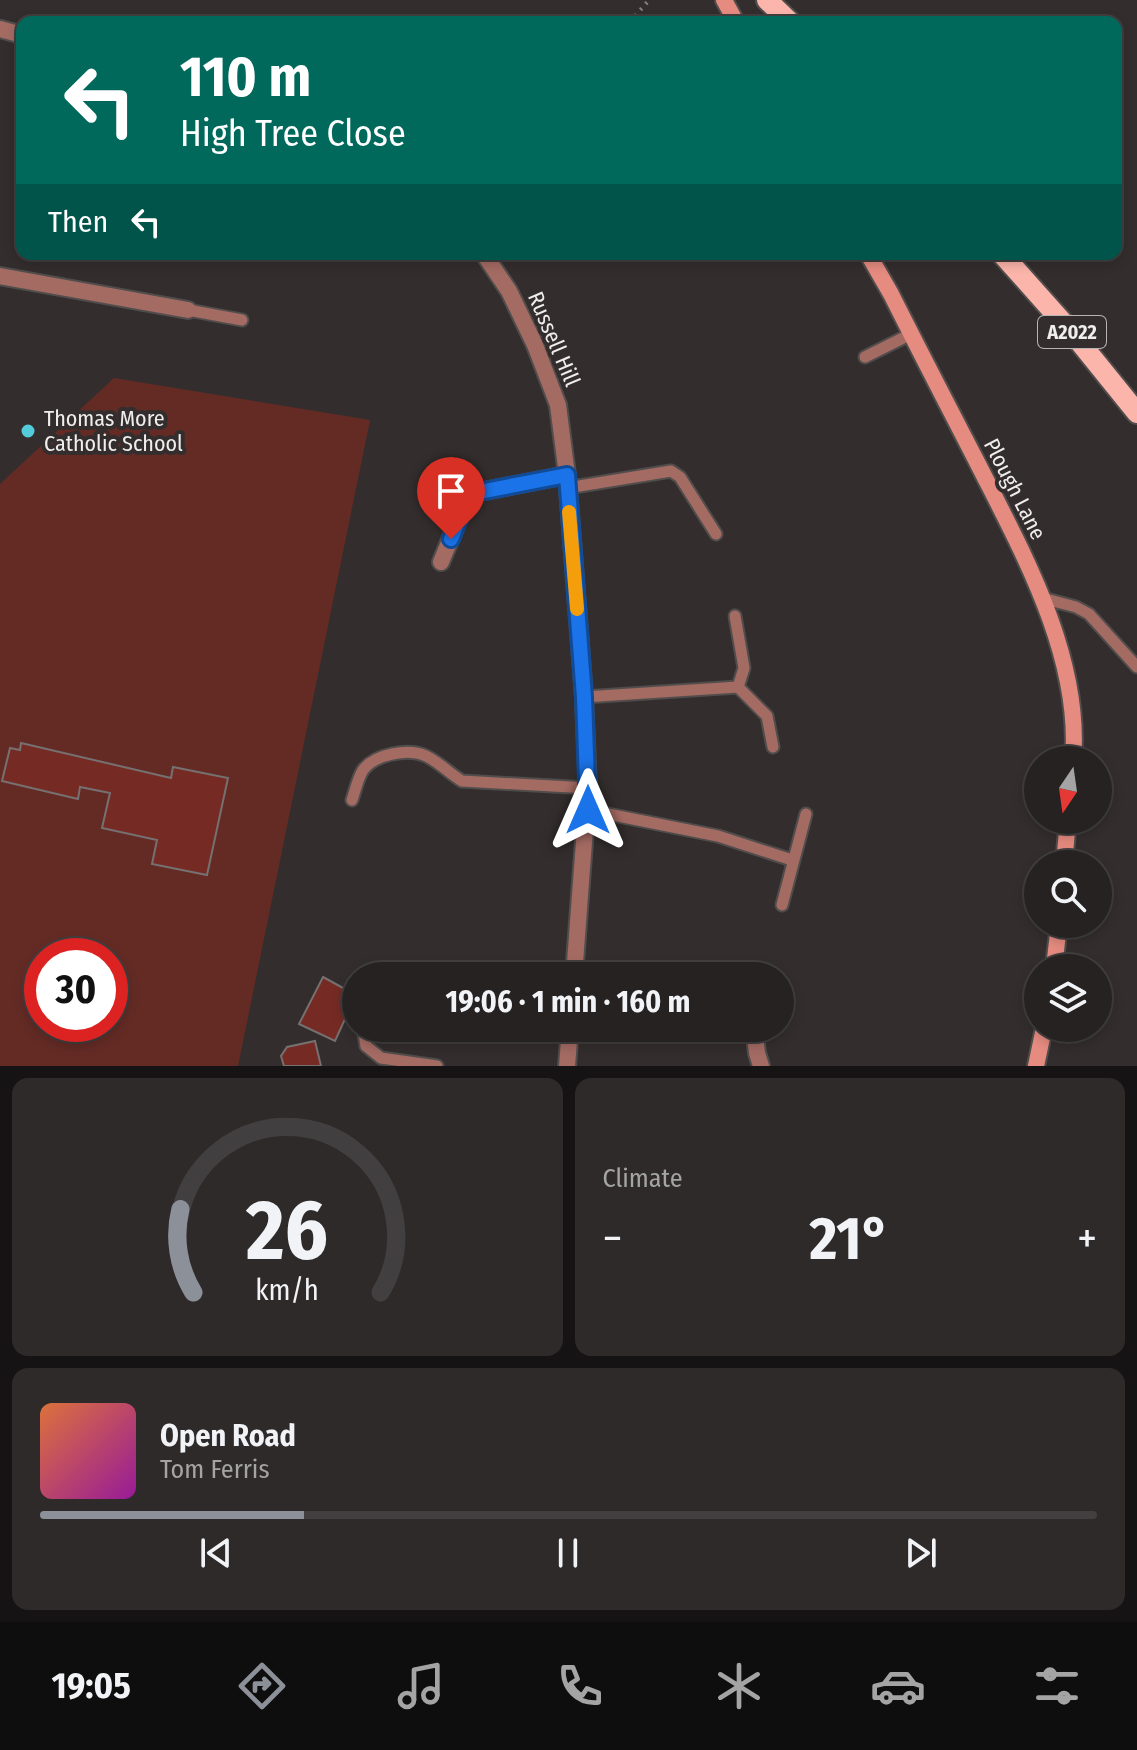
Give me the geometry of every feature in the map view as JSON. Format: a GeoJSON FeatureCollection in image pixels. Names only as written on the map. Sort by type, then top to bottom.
{"type":"FeatureCollection","features":[{"type":"Feature","properties":{"kind":"main road"},"geometry":{"type":"LineString","coordinates":[[767,0],[784,16]]}},
{"type":"Feature","properties":{"kind":"main road","name":"Plough Lane"},"geometry":{"type":"LineString","coordinates":[[871,260],[1018,543],[1042,598],[1067,675],[1072,746]]}},
{"type":"Feature","properties":{"kind":"main road","name":"A2022"},"geometry":{"type":"LineString","coordinates":[[1007,260],[1137,413]]}},
{"type":"Feature","properties":{"kind":"main road"},"geometry":{"type":"LineString","coordinates":[[1036,1066],[1041,1042]]}},
{"type":"Feature","properties":{"kind":"street","name":"Russell Hill"},"geometry":{"type":"LineString","coordinates":[[488,260],[509,291],[535,345],[558,405],[584,697],[588,788],[575,962]]}},
{"type":"Feature","properties":{"kind":"street"},"geometry":{"type":"LineString","coordinates":[[0,276],[188,310]]}},
{"type":"Feature","properties":{"kind":"street"},"geometry":{"type":"LineString","coordinates":[[441,562],[469,494],[567,482]]}},
{"type":"Feature","properties":{"kind":"street"},"geometry":{"type":"LineString","coordinates":[[567,1066],[569,1042]]}},
{"type":"Feature","properties":{"kind":"street"},"geometry":{"type":"LineString","coordinates":[[756,1042],[761,1066]]}},
{"type":"Feature","properties":{"kind":"lane"},"geometry":{"type":"LineString","coordinates":[[188,310],[242,320]]}},
{"type":"Feature","properties":{"kind":"lane"},"geometry":{"type":"LineString","coordinates":[[865,357],[911,334]]}},
{"type":"Feature","properties":{"kind":"lane"},"geometry":{"type":"LineString","coordinates":[[567,482],[671,471],[680,477],[716,534]]}},
{"type":"Feature","properties":{"kind":"lane"},"geometry":{"type":"LineString","coordinates":[[1042,598],[1076,607],[1089,614],[1137,667]]}},
{"type":"Feature","properties":{"kind":"lane"},"geometry":{"type":"LineString","coordinates":[[735,616],[744,668],[738,687]]}},
{"type":"Feature","properties":{"kind":"lane"},"geometry":{"type":"LineString","coordinates":[[584,697],[738,687],[767,716],[773,747]]}},
{"type":"Feature","properties":{"kind":"lane"},"geometry":{"type":"LineString","coordinates":[[352,800],[364,769],[392,753],[412,750],[430,758],[462,781],[588,788]]}},
{"type":"Feature","properties":{"kind":"lane"},"geometry":{"type":"LineString","coordinates":[[588,810],[718,836],[792,860]]}},
{"type":"Feature","properties":{"kind":"lane"},"geometry":{"type":"LineString","coordinates":[[782,905],[806,814]]}},
{"type":"Feature","properties":{"kind":"lane"},"geometry":{"type":"LineString","coordinates":[[365,1042],[381,1058],[437,1066]]}},
{"type":"Feature","properties":{"kind":"path"},"geometry":{"type":"LineString","coordinates":[[635,16],[649,0]]}},
{"type":"Feature","properties":{"kind":"shaded area"},"geometry":{"type":"Polygon","coordinates":[[[114,378],[370,420],[238,1066],[0,1066],[0,484],[114,378]]]}},
{"type":"Feature","properties":{"kind":"building"},"geometry":{"type":"Polygon","coordinates":[[[21,743],[171,778],[173,767],[228,778],[207,875],[152,864],[157,840],[102,828],[110,793],[80,787],[78,799],[2,781],[10,748],[20,750],[21,743]]]}},
{"type":"Feature","properties":{"kind":"building"},"geometry":{"type":"Polygon","coordinates":[[[323,977],[342,987],[342,1026],[335,1041],[299,1024],[323,977]]]}},
{"type":"Feature","properties":{"kind":"building"},"geometry":{"type":"Polygon","coordinates":[[[315,1041],[321,1066],[284,1066],[281,1056],[287,1047],[315,1041]]]}},
{"type":"Feature","properties":{"kind":"slow traffic"},"geometry":{"type":"LineString","coordinates":[[569,512],[577,609]]}},
{"type":"Feature","properties":{"kind":"place","name":"Thomas More Catholic School"},"geometry":{"type":"Point","coordinates":[28,431]}},
{"type":"Feature","properties":{"kind":"route"},"geometry":{"type":"LineString","coordinates":[[451,539],[469,494],[567,475],[584,697],[588,810]]}}]}
